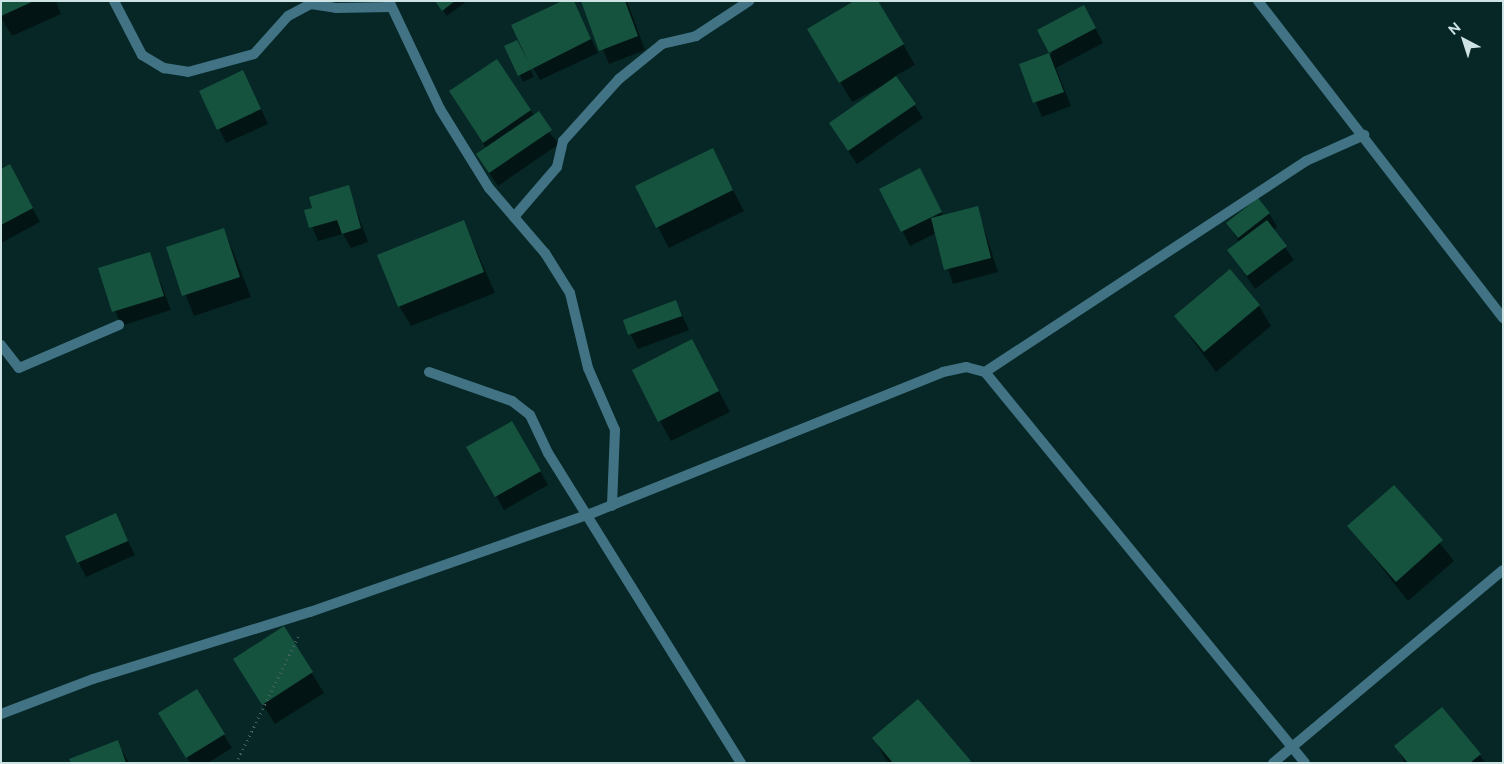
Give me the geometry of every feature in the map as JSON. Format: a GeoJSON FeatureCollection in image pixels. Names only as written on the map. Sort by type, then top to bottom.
{"type":"FeatureCollection","features":[{"type":"Feature","properties":{"kind":"street"},"geometry":{"type":"LineString","coordinates":[[114,1],[142,55],[164,68],[188,72],[254,54],[288,16],[311,4],[336,8],[390,4],[440,109],[489,188],[545,252],[570,292],[588,368],[615,430],[612,506]]}},
{"type":"Feature","properties":{"kind":"street"},"geometry":{"type":"LineString","coordinates":[[514,216],[557,167],[563,141],[619,79],[662,44],[696,36],[749,1]]}},
{"type":"Feature","properties":{"kind":"street"},"geometry":{"type":"LineString","coordinates":[[1258,1],[1364,135],[1503,318]]}},
{"type":"Feature","properties":{"kind":"street"},"geometry":{"type":"LineString","coordinates":[[985,372],[1306,161],[1364,135]]}},
{"type":"Feature","properties":{"kind":"street"},"geometry":{"type":"LineString","coordinates":[[1,345],[19,368],[119,325]]}},
{"type":"Feature","properties":{"kind":"street"},"geometry":{"type":"LineString","coordinates":[[1,714],[140,663],[310,612],[590,514],[943,372],[966,367],[985,372],[1305,763]]}},
{"type":"Feature","properties":{"kind":"street"},"geometry":{"type":"LineString","coordinates":[[429,372],[512,401],[530,415],[548,453],[590,514],[741,763]]}},
{"type":"Feature","properties":{"kind":"street"},"geometry":{"type":"LineString","coordinates":[[1273,763],[1503,570]]}},
{"type":"Feature","properties":{"kind":"path"},"geometry":{"type":"LineString","coordinates":[[236,763],[310,612]]}},
{"type":"Feature","properties":{"kind":"building"},"geometry":{"type":"Polygon","coordinates":[[[1,1],[34,1],[1,16],[1,1]]]}},
{"type":"Feature","properties":{"kind":"building"},"geometry":{"type":"Polygon","coordinates":[[[435,1],[455,1],[442,11],[435,1]]]}},
{"type":"Feature","properties":{"kind":"building"},"geometry":{"type":"Polygon","coordinates":[[[562,1],[574,1],[591,39],[518,76],[504,46],[517,40],[529,63],[511,25],[562,1]]]}},
{"type":"Feature","properties":{"kind":"building"},"geometry":{"type":"Polygon","coordinates":[[[581,1],[625,1],[638,36],[599,51],[581,1]]]}},
{"type":"Feature","properties":{"kind":"building"},"geometry":{"type":"Polygon","coordinates":[[[854,1],[878,1],[904,44],[839,83],[807,29],[854,1]]]}},
{"type":"Feature","properties":{"kind":"building"},"geometry":{"type":"Polygon","coordinates":[[[1084,5],[1096,28],[1049,53],[1037,30],[1084,5]]]}},
{"type":"Feature","properties":{"kind":"building"},"geometry":{"type":"Polygon","coordinates":[[[1049,53],[1064,92],[1033,103],[1019,64],[1049,53]]]}},
{"type":"Feature","properties":{"kind":"building"},"geometry":{"type":"Polygon","coordinates":[[[497,59],[531,110],[483,143],[449,91],[497,59]]]}},
{"type":"Feature","properties":{"kind":"building"},"geometry":{"type":"Polygon","coordinates":[[[243,70],[261,109],[217,130],[199,91],[243,70]]]}},
{"type":"Feature","properties":{"kind":"building"},"geometry":{"type":"Polygon","coordinates":[[[896,76],[916,104],[848,151],[829,123],[896,76]]]}},
{"type":"Feature","properties":{"kind":"building"},"geometry":{"type":"Polygon","coordinates":[[[539,111],[552,130],[489,173],[476,154],[539,111]]]}},
{"type":"Feature","properties":{"kind":"building"},"geometry":{"type":"Polygon","coordinates":[[[713,148],[733,190],[656,228],[635,186],[713,148]]]}},
{"type":"Feature","properties":{"kind":"building"},"geometry":{"type":"Polygon","coordinates":[[[10,164],[33,208],[1,225],[1,169],[10,164]]]}},
{"type":"Feature","properties":{"kind":"building"},"geometry":{"type":"Polygon","coordinates":[[[920,168],[942,212],[901,232],[879,189],[920,168]]]}},
{"type":"Feature","properties":{"kind":"building"},"geometry":{"type":"Polygon","coordinates":[[[349,185],[361,228],[342,234],[337,220],[309,228],[304,210],[312,208],[309,197],[349,185]]]}},
{"type":"Feature","properties":{"kind":"building"},"geometry":{"type":"Polygon","coordinates":[[[1258,198],[1270,213],[1238,238],[1226,223],[1258,198]]]}},
{"type":"Feature","properties":{"kind":"building"},"geometry":{"type":"Polygon","coordinates":[[[978,206],[991,258],[944,270],[931,218],[978,206]]]}},
{"type":"Feature","properties":{"kind":"building"},"geometry":{"type":"Polygon","coordinates":[[[464,220],[484,272],[398,307],[377,255],[464,220]]]}},
{"type":"Feature","properties":{"kind":"building"},"geometry":{"type":"Polygon","coordinates":[[[1267,220],[1287,246],[1247,276],[1227,250],[1267,220]]]}},
{"type":"Feature","properties":{"kind":"building"},"geometry":{"type":"Polygon","coordinates":[[[224,228],[240,277],[182,296],[166,247],[224,228]]]}},
{"type":"Feature","properties":{"kind":"building"},"geometry":{"type":"Polygon","coordinates":[[[150,252],[164,296],[112,312],[98,268],[150,252]]]}},
{"type":"Feature","properties":{"kind":"building"},"geometry":{"type":"Polygon","coordinates":[[[1230,269],[1260,305],[1204,352],[1174,316],[1230,269]]]}},
{"type":"Feature","properties":{"kind":"building"},"geometry":{"type":"Polygon","coordinates":[[[676,300],[682,316],[628,335],[623,320],[676,300]]]}},
{"type":"Feature","properties":{"kind":"building"},"geometry":{"type":"Polygon","coordinates":[[[692,339],[719,391],[658,422],[632,370],[692,339]]]}},
{"type":"Feature","properties":{"kind":"building"},"geometry":{"type":"Polygon","coordinates":[[[512,421],[541,471],[495,497],[466,447],[512,421]]]}},
{"type":"Feature","properties":{"kind":"building"},"geometry":{"type":"Polygon","coordinates":[[[1394,485],[1443,540],[1396,582],[1347,526],[1394,485]]]}},
{"type":"Feature","properties":{"kind":"building"},"geometry":{"type":"Polygon","coordinates":[[[116,513],[128,541],[77,563],[65,536],[116,513]]]}},
{"type":"Feature","properties":{"kind":"building"},"geometry":{"type":"Polygon","coordinates":[[[284,626],[313,672],[262,705],[233,659],[284,626]]]}},
{"type":"Feature","properties":{"kind":"building"},"geometry":{"type":"Polygon","coordinates":[[[197,689],[225,734],[186,758],[158,713],[197,689]]]}},
{"type":"Feature","properties":{"kind":"building"},"geometry":{"type":"Polygon","coordinates":[[[918,699],[971,761],[969,763],[893,763],[872,738],[918,699]]]}},
{"type":"Feature","properties":{"kind":"building"},"geometry":{"type":"Polygon","coordinates":[[[1442,707],[1481,754],[1470,763],[1408,763],[1394,746],[1442,707]]]}},
{"type":"Feature","properties":{"kind":"building"},"geometry":{"type":"Polygon","coordinates":[[[118,740],[126,763],[71,763],[69,759],[118,740]]]}}]}
